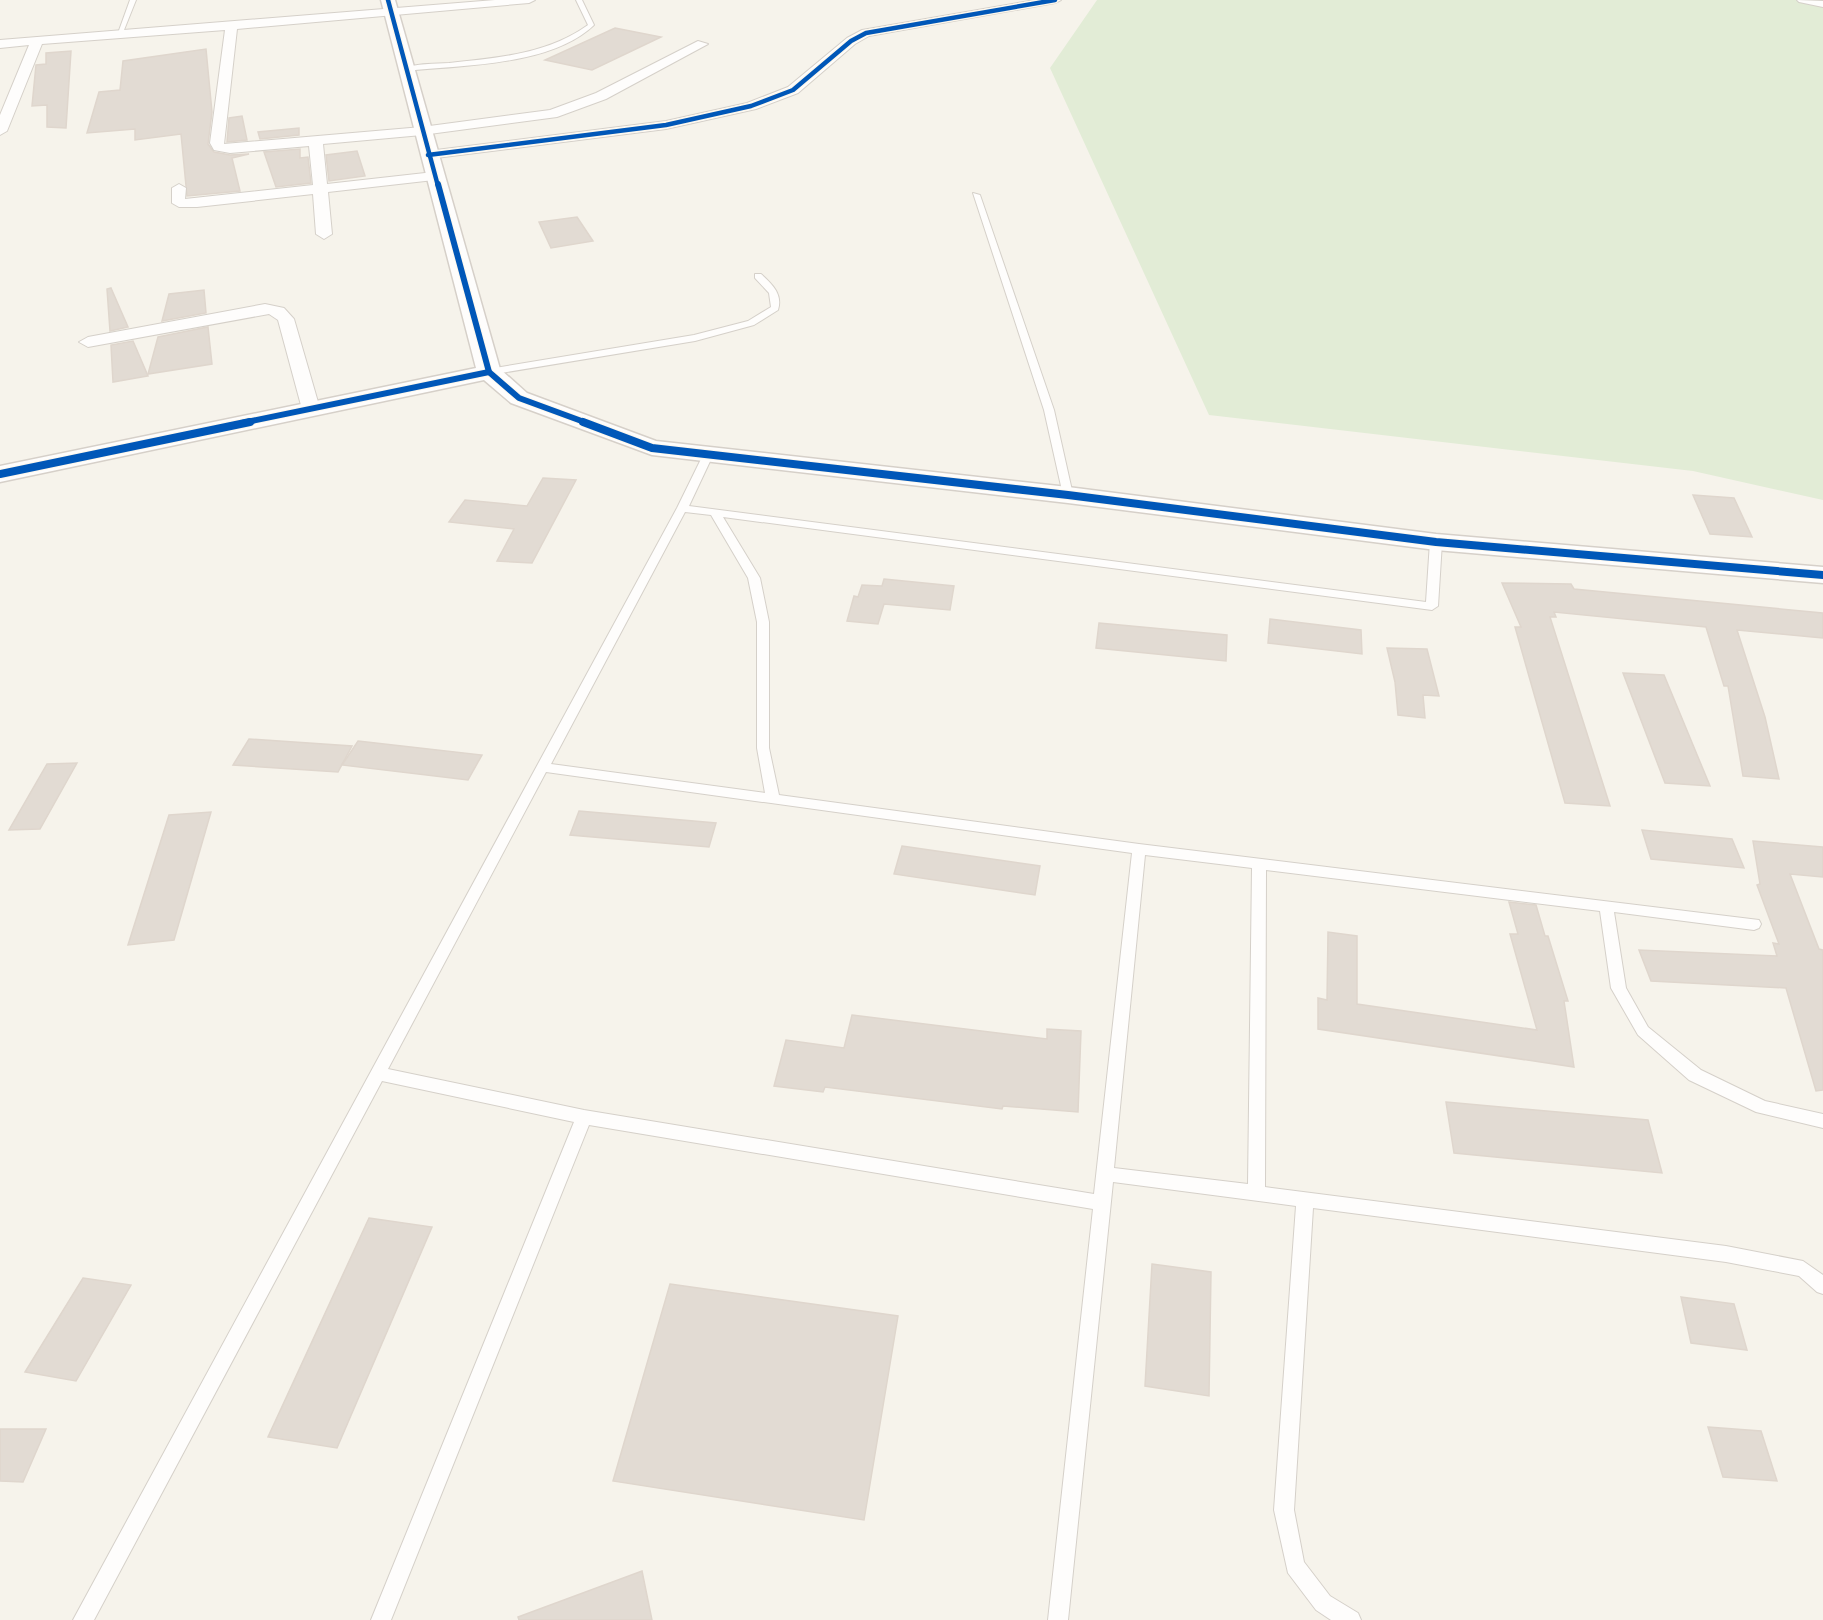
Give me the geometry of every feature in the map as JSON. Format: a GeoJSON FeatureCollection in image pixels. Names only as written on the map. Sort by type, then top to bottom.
{"type":"FeatureCollection","features":[{"type":"Feature","properties":{"kind":"street"},"geometry":{"type":"LineString","coordinates":[[0,44],[231,26],[390,7],[529,0]]}},
{"type":"Feature","properties":{"kind":"street"},"geometry":{"type":"LineString","coordinates":[[179,188],[177,198],[179,203],[186,204],[320,190],[431,166],[703,118],[751,106],[793,90],[851,40],[866,33],[1055,0]]}},
{"type":"Feature","properties":{"kind":"street"},"geometry":{"type":"LineString","coordinates":[[1803,0],[1823,4]]}},
{"type":"Feature","properties":{"kind":"street"},"geometry":{"type":"LineString","coordinates":[[390,7],[431,166],[489,372],[519,398],[652,448],[1068,495],[1436,542],[1823,575]]}},
{"type":"Feature","properties":{"kind":"street"},"geometry":{"type":"LineString","coordinates":[[231,26],[217,143],[219,147],[252,148],[422,131],[552,114],[573,109],[702,44]]}},
{"type":"Feature","properties":{"kind":"street"},"geometry":{"type":"LineString","coordinates":[[0,132],[37,41]]}},
{"type":"Feature","properties":{"kind":"street"},"geometry":{"type":"LineString","coordinates":[[316,141],[324,234]]}},
{"type":"Feature","properties":{"kind":"street"},"geometry":{"type":"LineString","coordinates":[[88,342],[249,311],[269,308],[280,311],[286,319],[310,409]]}},
{"type":"Feature","properties":{"kind":"street"},"geometry":{"type":"LineString","coordinates":[[0,474],[489,372]]}},
{"type":"Feature","properties":{"kind":"lane"},"geometry":{"type":"LineString","coordinates":[[119,35],[133,0]]}},
{"type":"Feature","properties":{"kind":"lane"},"geometry":{"type":"LineString","coordinates":[[406,69],[548,50],[585,32],[591,25],[579,0]]}},
{"type":"Feature","properties":{"kind":"lane"},"geometry":{"type":"LineString","coordinates":[[976,195],[1048,410],[1068,495]]}},
{"type":"Feature","properties":{"kind":"lane"},"geometry":{"type":"LineString","coordinates":[[489,372],[695,338],[751,322],[775,308],[777,299],[772,290],[758,276]]}},
{"type":"Feature","properties":{"kind":"lane"},"geometry":{"type":"LineString","coordinates":[[83,1620],[682,508],[708,454]]}},
{"type":"Feature","properties":{"kind":"lane"},"geometry":{"type":"LineString","coordinates":[[682,508],[1432,606],[1436,542]]}},
{"type":"Feature","properties":{"kind":"lane"},"geometry":{"type":"LineString","coordinates":[[714,512],[754,578],[763,621],[763,748],[772,799]]}},
{"type":"Feature","properties":{"kind":"lane"},"geometry":{"type":"LineString","coordinates":[[541,767],[1139,849],[1754,924]]}},
{"type":"Feature","properties":{"kind":"lane"},"geometry":{"type":"LineString","coordinates":[[1058,1620],[1139,849]]}},
{"type":"Feature","properties":{"kind":"lane"},"geometry":{"type":"LineString","coordinates":[[1256,1193],[1259,864]]}},
{"type":"Feature","properties":{"kind":"lane"},"geometry":{"type":"LineString","coordinates":[[1606,906],[1619,988],[1643,1031],[1695,1075],[1762,1107],[1823,1121]]}},
{"type":"Feature","properties":{"kind":"lane"},"geometry":{"type":"LineString","coordinates":[[378,1074],[584,1117],[1102,1203]]}},
{"type":"Feature","properties":{"kind":"lane"},"geometry":{"type":"LineString","coordinates":[[381,1620],[584,1117]]}},
{"type":"Feature","properties":{"kind":"lane"},"geometry":{"type":"LineString","coordinates":[[1105,1174],[1726,1254],[1803,1269],[1823,1286]]}},
{"type":"Feature","properties":{"kind":"lane"},"geometry":{"type":"LineString","coordinates":[[1305,1200],[1284,1510],[1295,1566],[1323,1603],[1351,1620]]}},
{"type":"Feature","properties":{"kind":"green space"},"geometry":{"type":"Polygon","coordinates":[[[1097,0],[1823,0],[1823,500],[1693,471],[1209,415],[1050,68],[1097,0]]]}},
{"type":"Feature","properties":{"kind":"building"},"geometry":{"type":"Polygon","coordinates":[[[615,28],[661,37],[592,70],[545,60],[615,28]]]}},
{"type":"Feature","properties":{"kind":"building"},"geometry":{"type":"Polygon","coordinates":[[[206,49],[212,112],[208,144],[214,152],[230,155],[249,154],[232,158],[240,191],[187,196],[181,134],[135,140],[135,129],[87,133],[99,92],[120,90],[123,61],[206,49]]]}},
{"type":"Feature","properties":{"kind":"building"},"geometry":{"type":"Polygon","coordinates":[[[71,51],[66,128],[47,127],[47,105],[32,106],[36,65],[46,64],[46,53],[71,51]]]}},
{"type":"Feature","properties":{"kind":"building"},"geometry":{"type":"Polygon","coordinates":[[[242,116],[247,140],[227,142],[229,118],[242,116]]]}},
{"type":"Feature","properties":{"kind":"building"},"geometry":{"type":"Polygon","coordinates":[[[299,128],[299,135],[260,139],[258,132],[299,128]]]}},
{"type":"Feature","properties":{"kind":"building"},"geometry":{"type":"Polygon","coordinates":[[[300,149],[300,158],[308,157],[311,183],[276,187],[264,152],[300,149]]]}},
{"type":"Feature","properties":{"kind":"building"},"geometry":{"type":"Polygon","coordinates":[[[357,151],[365,176],[329,181],[326,155],[357,151]]]}},
{"type":"Feature","properties":{"kind":"building"},"geometry":{"type":"Polygon","coordinates":[[[577,217],[593,241],[551,248],[539,222],[577,217]]]}},
{"type":"Feature","properties":{"kind":"building"},"geometry":{"type":"Polygon","coordinates":[[[111,288],[128,327],[110,331],[107,289],[111,288]]]}},
{"type":"Feature","properties":{"kind":"building"},"geometry":{"type":"Polygon","coordinates":[[[204,290],[206,313],[162,321],[169,294],[204,290]]]}},
{"type":"Feature","properties":{"kind":"building"},"geometry":{"type":"Polygon","coordinates":[[[208,327],[212,364],[148,374],[158,337],[208,327]]]}},
{"type":"Feature","properties":{"kind":"building"},"geometry":{"type":"Polygon","coordinates":[[[133,341],[148,376],[113,382],[111,345],[133,341]]]}},
{"type":"Feature","properties":{"kind":"building"},"geometry":{"type":"Polygon","coordinates":[[[543,478],[576,480],[532,563],[497,561],[514,529],[449,522],[465,500],[527,506],[543,478]]]}},
{"type":"Feature","properties":{"kind":"building"},"geometry":{"type":"Polygon","coordinates":[[[1693,495],[1734,498],[1752,537],[1710,534],[1693,495]]]}},
{"type":"Feature","properties":{"kind":"building"},"geometry":{"type":"Polygon","coordinates":[[[884,579],[954,586],[950,610],[884,604],[878,624],[847,621],[854,596],[858,597],[862,585],[882,586],[884,579]]]}},
{"type":"Feature","properties":{"kind":"building"},"geometry":{"type":"Polygon","coordinates":[[[1502,583],[1571,584],[1574,589],[1823,613],[1823,638],[1737,630],[1765,717],[1779,779],[1743,776],[1728,686],[1724,686],[1706,627],[1554,612],[1556,617],[1550,617],[1610,806],[1565,803],[1515,627],[1521,627],[1502,583]]]}},
{"type":"Feature","properties":{"kind":"building"},"geometry":{"type":"Polygon","coordinates":[[[1270,619],[1361,630],[1362,654],[1268,643],[1270,619]]]}},
{"type":"Feature","properties":{"kind":"building"},"geometry":{"type":"Polygon","coordinates":[[[1099,623],[1227,635],[1226,661],[1096,648],[1099,623]]]}},
{"type":"Feature","properties":{"kind":"building"},"geometry":{"type":"Polygon","coordinates":[[[1387,648],[1427,649],[1439,696],[1423,695],[1425,718],[1398,715],[1395,682],[1387,648]]]}},
{"type":"Feature","properties":{"kind":"building"},"geometry":{"type":"Polygon","coordinates":[[[1623,673],[1664,675],[1710,786],[1665,783],[1623,673]]]}},
{"type":"Feature","properties":{"kind":"building"},"geometry":{"type":"Polygon","coordinates":[[[249,739],[352,746],[338,772],[233,765],[249,739]]]}},
{"type":"Feature","properties":{"kind":"building"},"geometry":{"type":"Polygon","coordinates":[[[358,741],[482,755],[468,780],[342,765],[358,741]]]}},
{"type":"Feature","properties":{"kind":"building"},"geometry":{"type":"Polygon","coordinates":[[[77,763],[40,829],[9,830],[47,764],[77,763]]]}},
{"type":"Feature","properties":{"kind":"building"},"geometry":{"type":"Polygon","coordinates":[[[579,811],[716,823],[709,847],[570,835],[579,811]]]}},
{"type":"Feature","properties":{"kind":"building"},"geometry":{"type":"Polygon","coordinates":[[[211,812],[174,940],[128,945],[169,815],[211,812]]]}},
{"type":"Feature","properties":{"kind":"building"},"geometry":{"type":"Polygon","coordinates":[[[1642,830],[1732,839],[1744,868],[1651,859],[1642,830]]]}},
{"type":"Feature","properties":{"kind":"building"},"geometry":{"type":"Polygon","coordinates":[[[1753,841],[1823,847],[1823,877],[1790,874],[1819,949],[1823,950],[1823,1090],[1816,1091],[1786,988],[1651,981],[1639,950],[1777,956],[1773,943],[1779,944],[1757,885],[1760,884],[1753,841]]]}},
{"type":"Feature","properties":{"kind":"building"},"geometry":{"type":"Polygon","coordinates":[[[902,846],[1040,866],[1035,895],[894,874],[902,846]]]}},
{"type":"Feature","properties":{"kind":"building"},"geometry":{"type":"Polygon","coordinates":[[[1509,902],[1536,905],[1568,1001],[1564,1001],[1574,1067],[1318,1029],[1318,998],[1327,1000],[1328,932],[1357,936],[1357,1004],[1537,1030],[1510,934],[1518,934],[1509,902]]]}},
{"type":"Feature","properties":{"kind":"building"},"geometry":{"type":"Polygon","coordinates":[[[852,1015],[1047,1039],[1047,1029],[1081,1031],[1078,1112],[1003,1106],[1002,1109],[825,1087],[823,1092],[774,1086],[786,1040],[844,1048],[852,1015]]]}},
{"type":"Feature","properties":{"kind":"building"},"geometry":{"type":"Polygon","coordinates":[[[1446,1102],[1648,1120],[1662,1173],[1454,1153],[1446,1102]]]}},
{"type":"Feature","properties":{"kind":"building"},"geometry":{"type":"Polygon","coordinates":[[[369,1218],[432,1227],[337,1448],[268,1437],[369,1218]]]}},
{"type":"Feature","properties":{"kind":"building"},"geometry":{"type":"Polygon","coordinates":[[[1152,1264],[1211,1272],[1209,1396],[1145,1386],[1152,1264]]]}},
{"type":"Feature","properties":{"kind":"building"},"geometry":{"type":"Polygon","coordinates":[[[83,1278],[131,1285],[76,1381],[25,1372],[83,1278]]]}},
{"type":"Feature","properties":{"kind":"building"},"geometry":{"type":"Polygon","coordinates":[[[670,1284],[898,1316],[864,1520],[613,1481],[670,1284]]]}},
{"type":"Feature","properties":{"kind":"building"},"geometry":{"type":"Polygon","coordinates":[[[1681,1297],[1734,1304],[1747,1350],[1691,1343],[1681,1297]]]}},
{"type":"Feature","properties":{"kind":"building"},"geometry":{"type":"Polygon","coordinates":[[[1708,1427],[1761,1431],[1777,1481],[1723,1477],[1708,1427]]]}},
{"type":"Feature","properties":{"kind":"building"},"geometry":{"type":"Polygon","coordinates":[[[0,1429],[46,1429],[23,1482],[0,1481],[0,1429]]]}},
{"type":"Feature","properties":{"kind":"building"},"geometry":{"type":"Polygon","coordinates":[[[642,1571],[652,1620],[519,1620],[518,1617],[642,1571]]]}},
{"type":"Feature","properties":{"kind":"cycle path"},"geometry":{"type":"LineString","coordinates":[[388,0],[489,372],[519,398],[652,448],[1068,495],[1436,542],[1823,575]]}},
{"type":"Feature","properties":{"kind":"cycle path"},"geometry":{"type":"LineString","coordinates":[[428,155],[666,125],[751,106],[793,90],[851,41],[866,33],[1055,0]]}},
{"type":"Feature","properties":{"kind":"cycle path"},"geometry":{"type":"LineString","coordinates":[[0,474],[489,372]]}}]}
